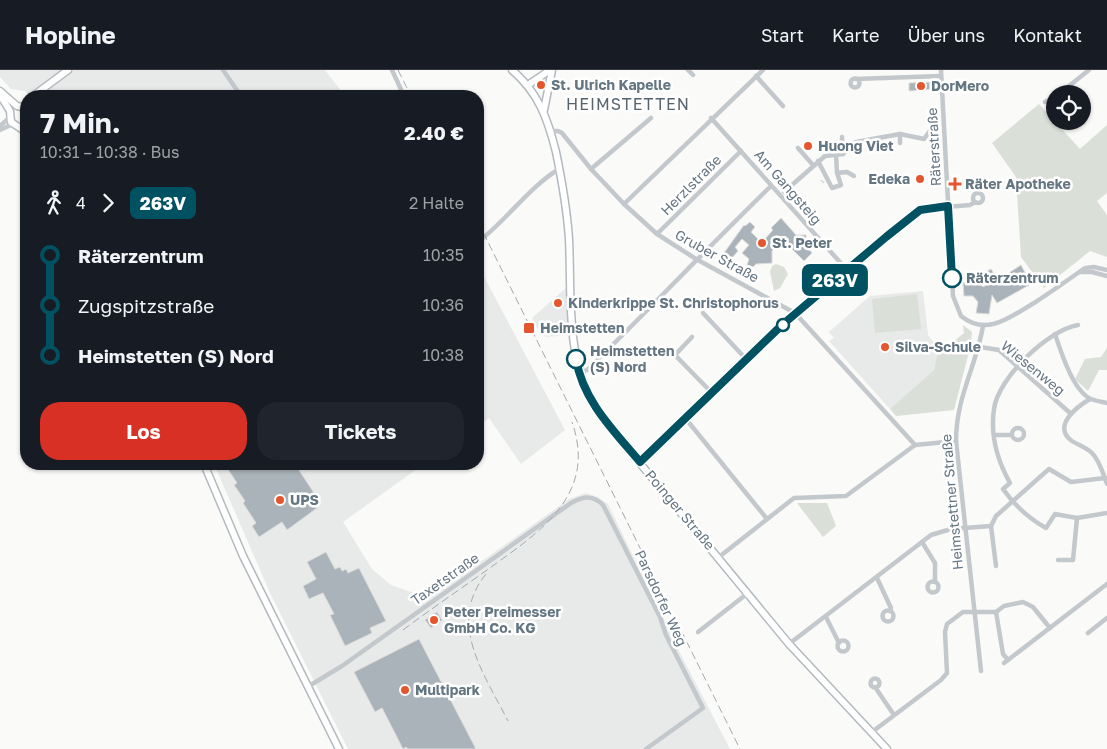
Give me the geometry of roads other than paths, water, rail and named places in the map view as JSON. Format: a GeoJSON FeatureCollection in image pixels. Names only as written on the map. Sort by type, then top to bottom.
{"type":"FeatureCollection","features":[{"type":"Feature","properties":{"kind":"street"},"geometry":{"type":"LineString","coordinates":[[40,90],[68,70]]}},
{"type":"Feature","properties":{"kind":"street"},"geometry":{"type":"LineString","coordinates":[[223,70],[237,90]]}},
{"type":"Feature","properties":{"kind":"street"},"geometry":{"type":"LineString","coordinates":[[392,70],[401,90]]}},
{"type":"Feature","properties":{"kind":"street"},"geometry":{"type":"LineString","coordinates":[[512,70],[528,85],[544,110]]}},
{"type":"Feature","properties":{"kind":"street"},"geometry":{"type":"LineString","coordinates":[[528,85],[551,70]]}},
{"type":"Feature","properties":{"kind":"street"},"geometry":{"type":"LineString","coordinates":[[544,110],[551,70]]}},
{"type":"Feature","properties":{"kind":"street"},"geometry":{"type":"LineString","coordinates":[[688,70],[693,75]]}},
{"type":"Feature","properties":{"kind":"street"},"geometry":{"type":"LineString","coordinates":[[624,204],[711,118],[763,70]]}},
{"type":"Feature","properties":{"kind":"street","name":"Räterstraße"},"geometry":{"type":"LineString","coordinates":[[941,70],[954,302],[957,311],[966,320],[983,326]]}},
{"type":"Feature","properties":{"kind":"street"},"geometry":{"type":"LineString","coordinates":[[1070,85],[1089,70]]}},
{"type":"Feature","properties":{"kind":"street"},"geometry":{"type":"LineString","coordinates":[[756,76],[783,106]]}},
{"type":"Feature","properties":{"kind":"street"},"geometry":{"type":"LineString","coordinates":[[855,79],[941,76]]}},
{"type":"Feature","properties":{"kind":"street"},"geometry":{"type":"LineString","coordinates":[[43,90],[46,85]]}},
{"type":"Feature","properties":{"kind":"street"},"geometry":{"type":"LineString","coordinates":[[0,91],[20,104]]}},
{"type":"Feature","properties":{"kind":"street"},"geometry":{"type":"LineString","coordinates":[[0,95],[11,118],[20,123]]}},
{"type":"Feature","properties":{"kind":"street"},"geometry":{"type":"LineString","coordinates":[[0,130],[20,109]]}},
{"type":"Feature","properties":{"kind":"street","name":"Poinger Straße"},"geometry":{"type":"LineString","coordinates":[[544,110],[559,169],[568,225],[574,342],[579,373],[587,393],[598,411],[789,644],[887,749]]}},
{"type":"Feature","properties":{"kind":"street"},"geometry":{"type":"LineString","coordinates":[[0,126],[11,118]]}},
{"type":"Feature","properties":{"kind":"street"},"geometry":{"type":"LineString","coordinates":[[591,170],[651,118]]}},
{"type":"Feature","properties":{"kind":"street","name":"Am Gangsteig"},"geometry":{"type":"LineString","coordinates":[[711,118],[846,270]]}},
{"type":"Feature","properties":{"kind":"street"},"geometry":{"type":"LineString","coordinates":[[784,192],[825,156],[843,154],[856,142],[891,132],[919,139],[927,138],[935,124]]}},
{"type":"Feature","properties":{"kind":"street","name":"Gruber Straße"},"geometry":{"type":"LineString","coordinates":[[550,131],[562,133],[591,170],[657,234],[696,259],[795,313],[915,445]]}},
{"type":"Feature","properties":{"kind":"street"},"geometry":{"type":"LineString","coordinates":[[900,134],[900,143]]}},
{"type":"Feature","properties":{"kind":"street"},"geometry":{"type":"LineString","coordinates":[[842,137],[843,154]]}},
{"type":"Feature","properties":{"kind":"street"},"geometry":{"type":"LineString","coordinates":[[798,148],[813,165]]}},
{"type":"Feature","properties":{"kind":"street","name":"Herzlstraße"},"geometry":{"type":"LineString","coordinates":[[657,234],[741,151]]}},
{"type":"Feature","properties":{"kind":"street"},"geometry":{"type":"LineString","coordinates":[[818,161],[825,170],[825,179],[832,188],[839,187],[841,185],[837,173],[836,154]]}},
{"type":"Feature","properties":{"kind":"street"},"geometry":{"type":"LineString","coordinates":[[484,237],[504,221],[540,182],[559,169]]}},
{"type":"Feature","properties":{"kind":"street"},"geometry":{"type":"LineString","coordinates":[[837,173],[847,172],[854,176]]}},
{"type":"Feature","properties":{"kind":"street"},"geometry":{"type":"LineString","coordinates":[[579,373],[587,370],[771,186]]}},
{"type":"Feature","properties":{"kind":"street"},"geometry":{"type":"LineString","coordinates":[[640,462],[795,313],[920,210],[970,205],[975,202]]}},
{"type":"Feature","properties":{"kind":"street"},"geometry":{"type":"LineString","coordinates":[[983,326],[1011,319],[1079,272],[1091,266],[1107,270]]}},
{"type":"Feature","properties":{"kind":"street"},"geometry":{"type":"LineString","coordinates":[[1079,272],[1092,272],[1107,276]]}},
{"type":"Feature","properties":{"kind":"street"},"geometry":{"type":"LineString","coordinates":[[703,313],[746,359]]}},
{"type":"Feature","properties":{"kind":"street"},"geometry":{"type":"LineString","coordinates":[[1078,325],[1066,327],[1035,348],[1017,368],[996,402],[994,436],[999,462],[1010,483],[1002,489],[1028,518],[1046,528],[1055,514],[1077,518],[1107,513]]}},
{"type":"Feature","properties":{"kind":"street","name":"Heimstettner Straße"},"geometry":{"type":"LineString","coordinates":[[981,670],[973,612],[956,441],[956,422],[960,400],[980,346],[983,326]]}},
{"type":"Feature","properties":{"kind":"street"},"geometry":{"type":"LineString","coordinates":[[1054,334],[1068,372],[1090,399],[1107,403]]}},
{"type":"Feature","properties":{"kind":"street"},"geometry":{"type":"LineString","coordinates":[[692,337],[675,355],[712,393]]}},
{"type":"Feature","properties":{"kind":"street","name":"Wiesenweg"},"geometry":{"type":"LineString","coordinates":[[980,346],[999,350],[1017,368],[1070,413]]}},
{"type":"Feature","properties":{"kind":"street"},"geometry":{"type":"LineString","coordinates":[[1090,399],[1070,413],[1065,426],[1066,434],[1070,440],[1093,454],[1107,484]]}},
{"type":"Feature","properties":{"kind":"street"},"geometry":{"type":"LineString","coordinates":[[686,419],[767,519]]}},
{"type":"Feature","properties":{"kind":"street"},"geometry":{"type":"LineString","coordinates":[[994,436],[1011,435]]}},
{"type":"Feature","properties":{"kind":"street"},"geometry":{"type":"LineString","coordinates":[[719,557],[794,498],[846,496],[915,445],[956,441]]}},
{"type":"Feature","properties":{"kind":"street"},"geometry":{"type":"LineString","coordinates":[[996,566],[991,526],[996,516],[1050,469],[1071,482],[1105,478]]}},
{"type":"Feature","properties":{"kind":"street"},"geometry":{"type":"LineString","coordinates":[[207,470],[243,556],[339,749]]}},
{"type":"Feature","properties":{"kind":"street","name":"Taxetstraße"},"geometry":{"type":"LineString","coordinates":[[309,686],[342,666],[571,503],[588,497],[597,499]]}},
{"type":"Feature","properties":{"kind":"street","name":"Parsdorfer Weg"},"geometry":{"type":"LineString","coordinates":[[597,499],[604,505],[660,616],[666,635],[703,708],[646,749]]}},
{"type":"Feature","properties":{"kind":"street"},"geometry":{"type":"LineString","coordinates":[[1058,560],[1073,560],[1077,518]]}},
{"type":"Feature","properties":{"kind":"street"},"geometry":{"type":"LineString","coordinates":[[789,644],[922,542],[938,533],[991,526]]}},
{"type":"Feature","properties":{"kind":"street"},"geometry":{"type":"LineString","coordinates":[[922,542],[935,563],[935,582]]}},
{"type":"Feature","properties":{"kind":"street"},"geometry":{"type":"LineString","coordinates":[[877,578],[891,608],[890,612]]}},
{"type":"Feature","properties":{"kind":"street"},"geometry":{"type":"LineString","coordinates":[[996,612],[1003,654],[1006,661],[1107,584]]}},
{"type":"Feature","properties":{"kind":"street"},"geometry":{"type":"LineString","coordinates":[[698,632],[748,593]]}},
{"type":"Feature","properties":{"kind":"street"},"geometry":{"type":"LineString","coordinates":[[872,732],[941,680],[947,673],[945,632],[947,624],[963,612],[996,612],[1004,606],[1024,602],[1033,607],[1050,628]]}},
{"type":"Feature","properties":{"kind":"street"},"geometry":{"type":"LineString","coordinates":[[826,617],[839,643]]}},
{"type":"Feature","properties":{"kind":"street"},"geometry":{"type":"LineString","coordinates":[[1088,633],[1107,618]]}},
{"type":"Feature","properties":{"kind":"street"},"geometry":{"type":"LineString","coordinates":[[876,687],[894,715]]}},
{"type":"Feature","properties":{"kind":"railway"},"geometry":{"type":"LineString","coordinates":[[398,70],[408,90]]}},
{"type":"Feature","properties":{"kind":"railway"},"geometry":{"type":"LineString","coordinates":[[484,234],[740,749]]}},
{"type":"Feature","properties":{"kind":"railway"},"geometry":{"type":"LineString","coordinates":[[403,630],[525,542],[558,510],[570,492],[577,471],[578,448],[572,422]]}},
{"type":"Feature","properties":{"kind":"railway"},"geometry":{"type":"LineString","coordinates":[[486,574],[475,592],[469,611],[469,630],[473,649],[480,667],[508,721]]}},
{"type":"Feature","properties":{"kind":"place","name":"St. Ulrich Kapelle"},"geometry":{"type":"Point","coordinates":[541,85]}},
{"type":"Feature","properties":{"kind":"place","name":"DorMero"},"geometry":{"type":"Point","coordinates":[921,86]}},
{"type":"Feature","properties":{"kind":"place","name":"Huong Viet"},"geometry":{"type":"Point","coordinates":[808,146]}},
{"type":"Feature","properties":{"kind":"place","name":"Edeka"},"geometry":{"type":"Point","coordinates":[920,179]}},
{"type":"Feature","properties":{"kind":"place","name":"Räter Apotheke"},"geometry":{"type":"Point","coordinates":[955,184]}},
{"type":"Feature","properties":{"kind":"place","name":"St. Peter"},"geometry":{"type":"Point","coordinates":[762,243]}},
{"type":"Feature","properties":{"kind":"place","name":"Räterzentrum"},"geometry":{"type":"Point","coordinates":[952,278]}},
{"type":"Feature","properties":{"kind":"place","name":"Kinderkrippe St. Christophorus"},"geometry":{"type":"Point","coordinates":[558,303]}},
{"type":"Feature","properties":{"kind":"place","name":"Heimstetten"},"geometry":{"type":"Point","coordinates":[529,328]}},
{"type":"Feature","properties":{"kind":"place","name":"Silva-Schule"},"geometry":{"type":"Point","coordinates":[885,347]}},
{"type":"Feature","properties":{"kind":"place","name":"Heimstetten (S) Nord"},"geometry":{"type":"Point","coordinates":[576,359]}},
{"type":"Feature","properties":{"kind":"place","name":"UPS"},"geometry":{"type":"Point","coordinates":[280,500]}},
{"type":"Feature","properties":{"kind":"place","name":"Peter Preimesser GmbH Co. KG"},"geometry":{"type":"Point","coordinates":[434,620]}},
{"type":"Feature","properties":{"kind":"place","name":"Multipark"},"geometry":{"type":"Point","coordinates":[405,690]}},
{"type":"Feature","properties":{"kind":"district","name":"HEIMSTETTEN"},"geometry":{"type":"Point","coordinates":[628,104]}}]}
